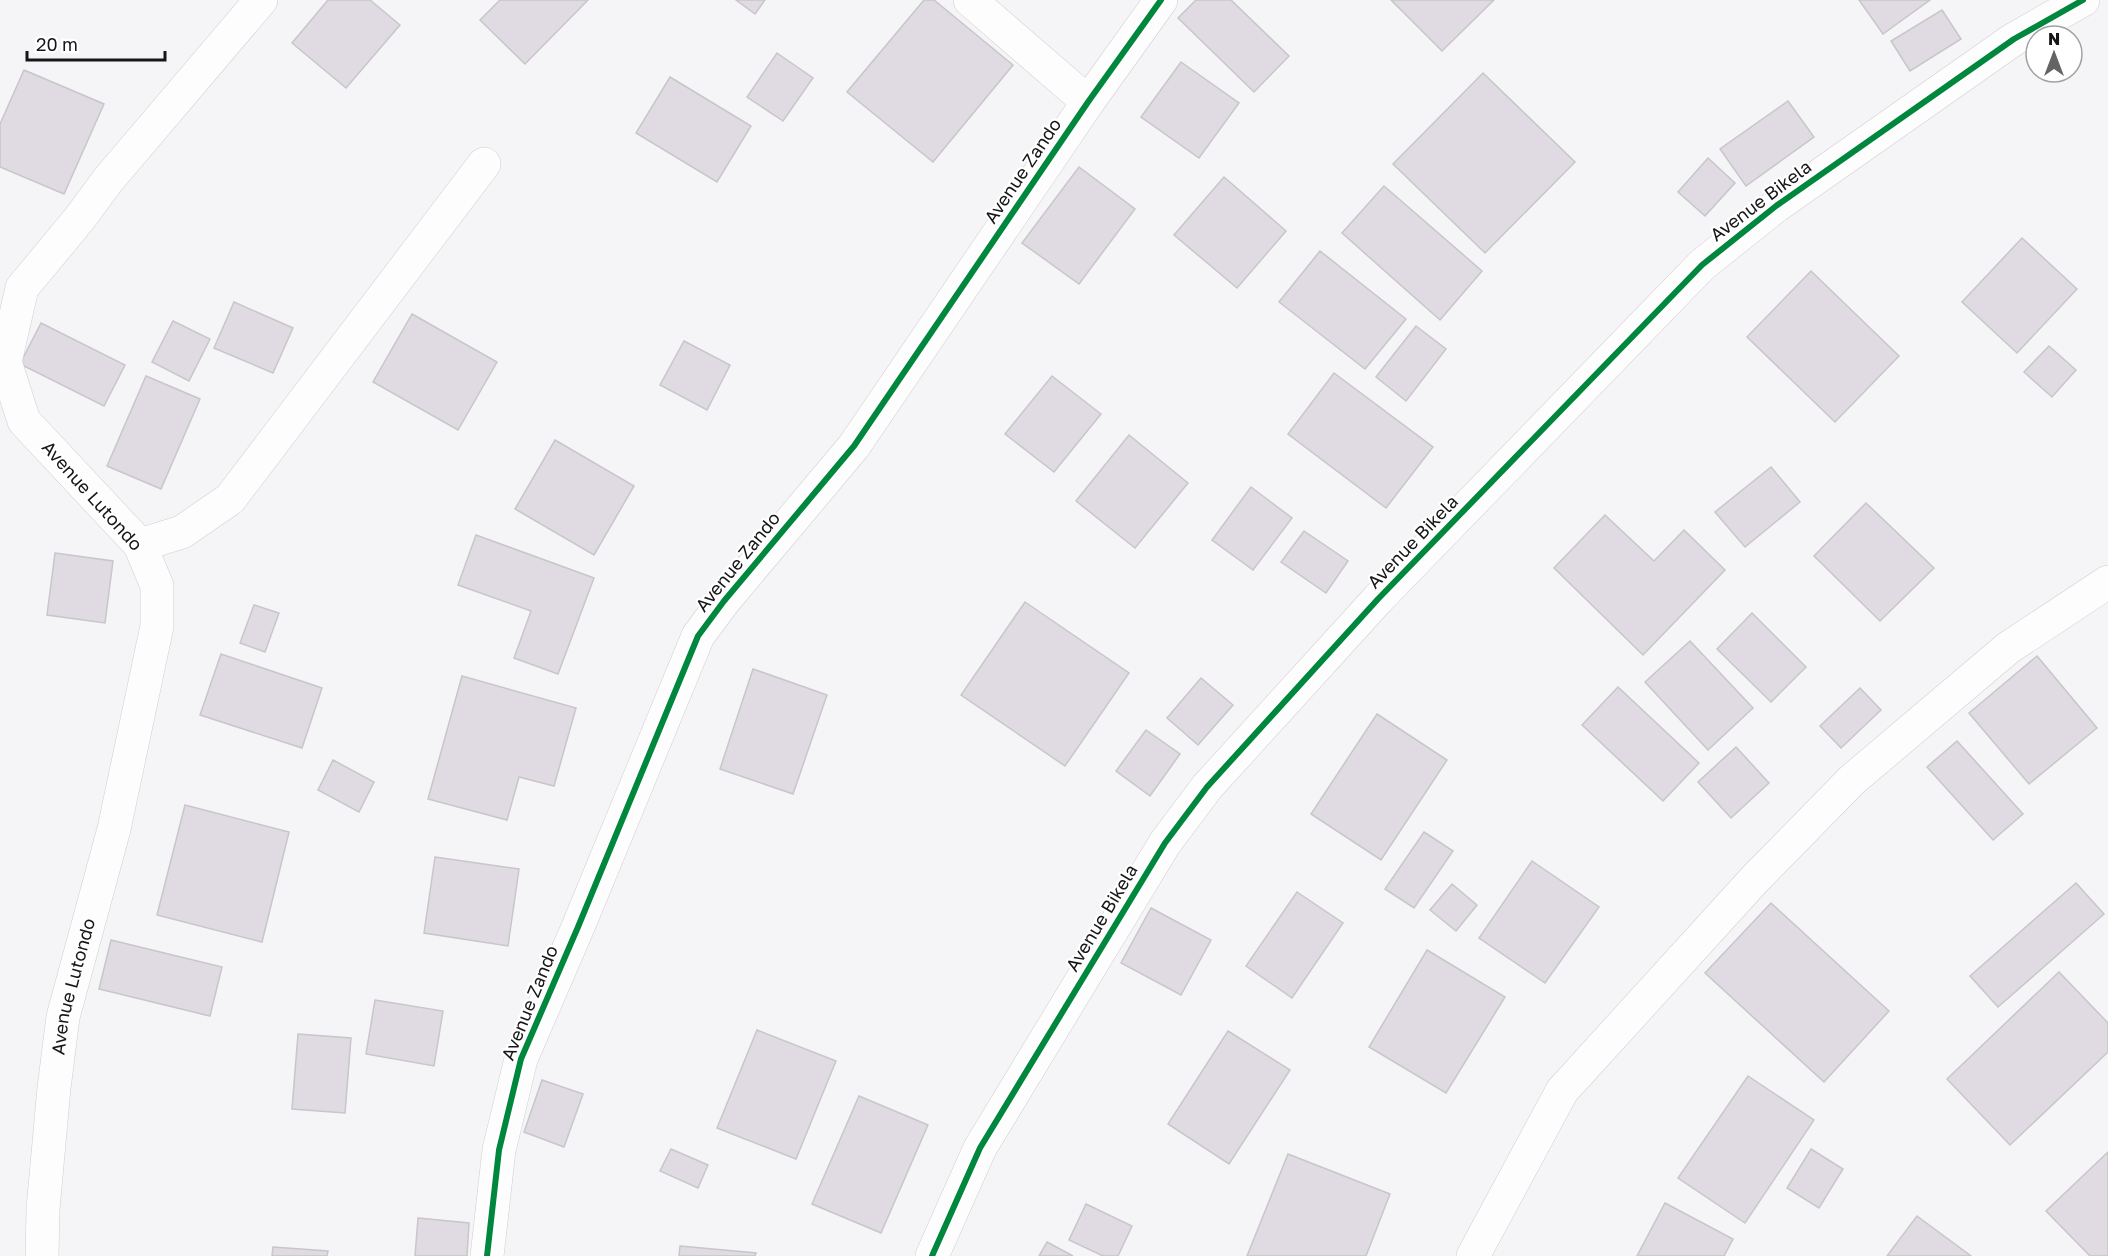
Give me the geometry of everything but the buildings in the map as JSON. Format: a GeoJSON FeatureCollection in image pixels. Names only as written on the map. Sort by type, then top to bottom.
{"type":"FeatureCollection","features":[{"type":"Feature","properties":{"kind":"street","name":"Avenue Lutondo"},"geometry":{"type":"LineString","coordinates":[[42,1256],[45,1187],[63,1017],[114,829],[156,626],[156,586],[140,545],[24,421],[5,362],[22,288],[108,180],[261,0]]}},
{"type":"Feature","properties":{"kind":"street"},"geometry":{"type":"LineString","coordinates":[[970,0],[1088,102]]}},
{"type":"Feature","properties":{"kind":"street","name":"Avenue Zando"},"geometry":{"type":"LineString","coordinates":[[487,1256],[499,1150],[521,1059],[698,636],[724,601],[854,446],[1088,102],[1161,0]]}},
{"type":"Feature","properties":{"kind":"street","name":"Avenue Bikela"},"geometry":{"type":"LineString","coordinates":[[932,1256],[980,1148],[1165,843],[1207,787],[1378,599],[1702,265],[1776,206],[2014,39],[2083,0]]}},
{"type":"Feature","properties":{"kind":"street"},"geometry":{"type":"LineString","coordinates":[[140,545],[182,532],[230,499],[484,164]]}},
{"type":"Feature","properties":{"kind":"street"},"geometry":{"type":"LineString","coordinates":[[1473,1256],[1562,1091],[1754,880],[1852,780],[2008,648],[2108,582]]}},
{"type":"Feature","properties":{"kind":"cycle path"},"geometry":{"type":"LineString","coordinates":[[487,1256],[499,1150],[521,1059],[698,636],[724,601],[854,446],[1088,102],[1161,0]]}},
{"type":"Feature","properties":{"kind":"cycle path"},"geometry":{"type":"LineString","coordinates":[[932,1256],[980,1148],[1165,843],[1207,787],[1378,599],[1702,265],[1776,206],[2014,39],[2083,0]]}}]}
